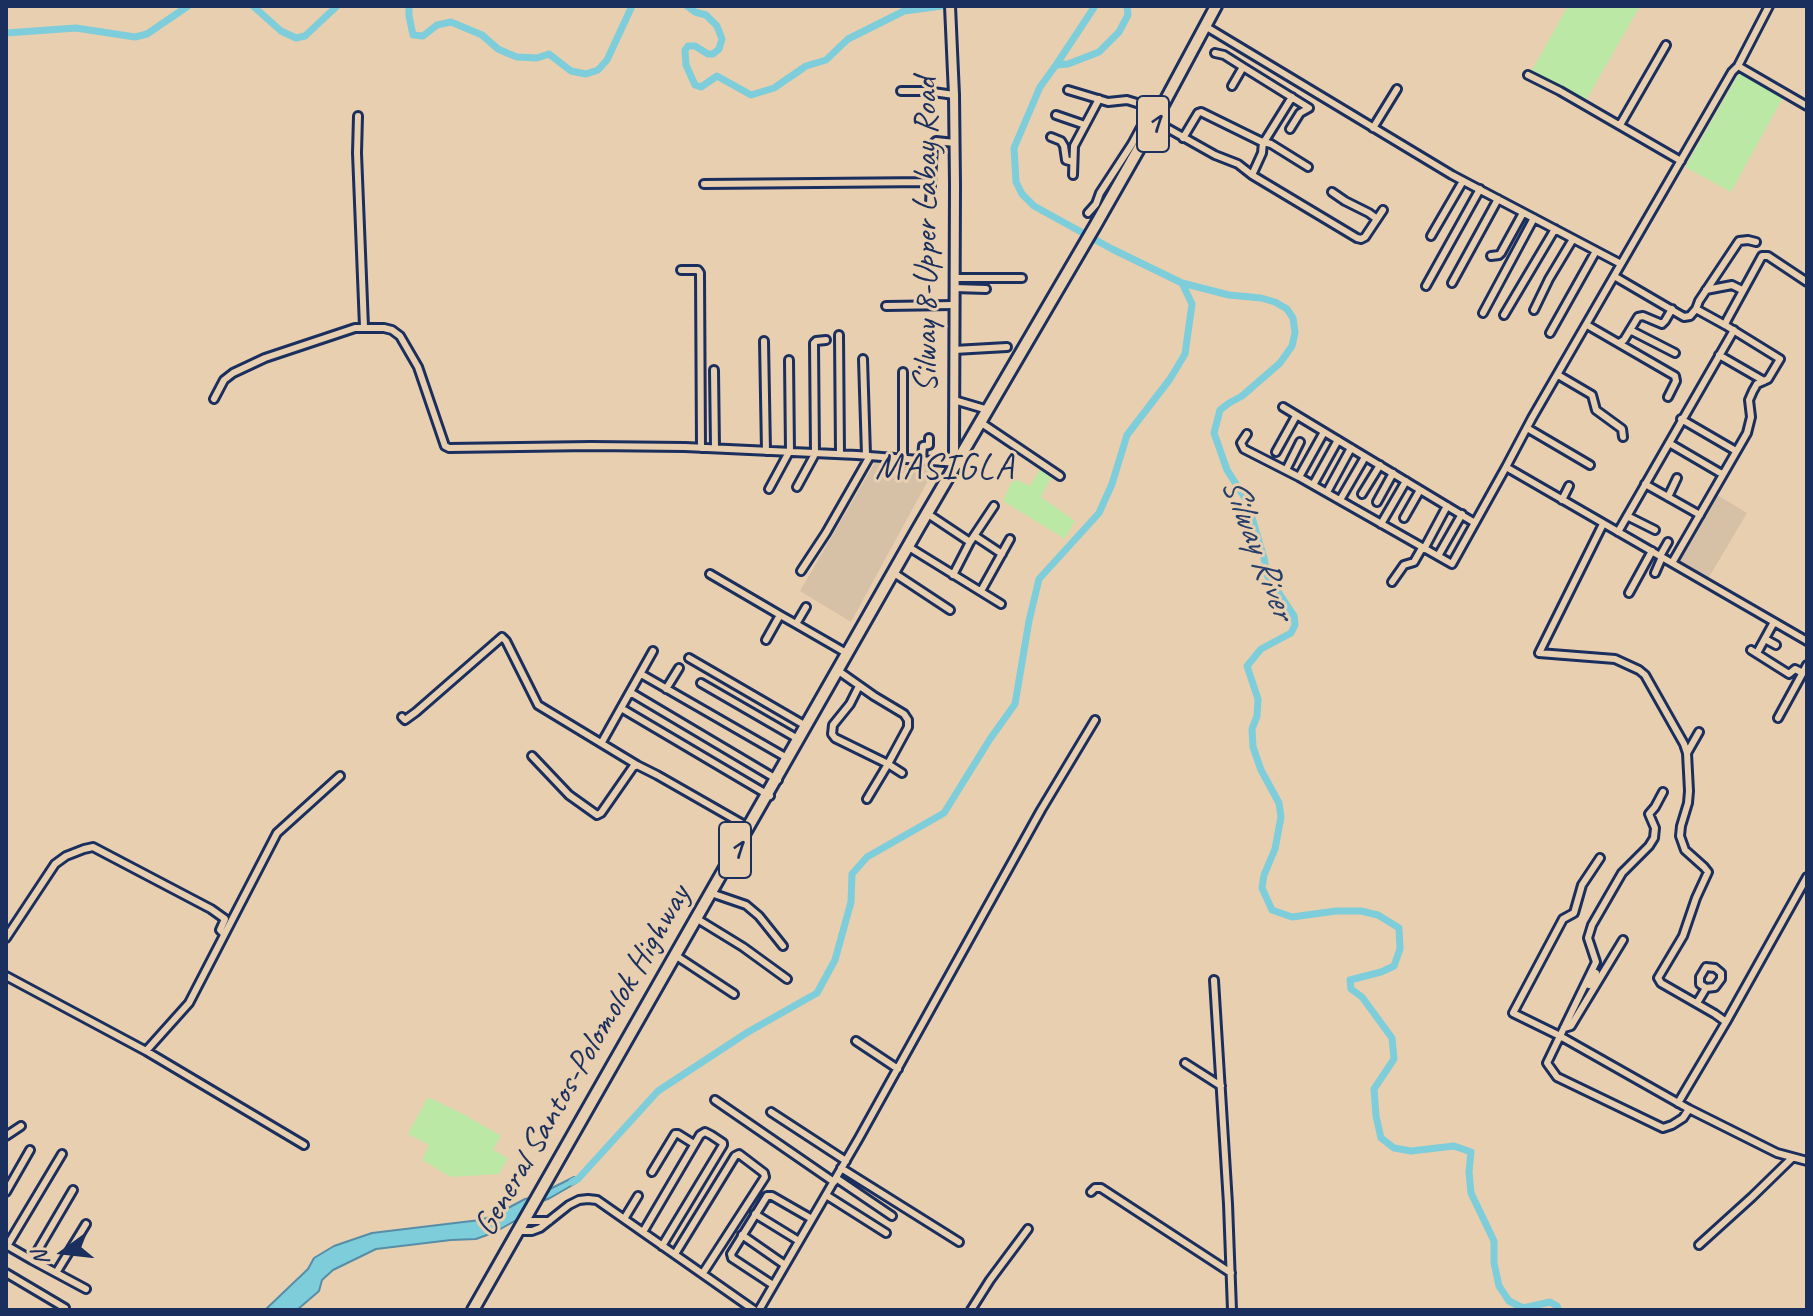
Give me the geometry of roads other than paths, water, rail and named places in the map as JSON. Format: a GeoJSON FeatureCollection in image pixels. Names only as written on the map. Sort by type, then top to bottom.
{"type":"FeatureCollection","features":[{"type":"Feature","properties":{"kind":"highway","name":"1"},"geometry":{"type":"LineString","coordinates":[[1098,228],[1156,109],[1219,6]]}},
{"type":"Feature","properties":{"kind":"highway","name":"1"},"geometry":{"type":"LineString","coordinates":[[800,740],[988,410],[1160,124],[1207,27]]}},
{"type":"Feature","properties":{"kind":"highway","name":"1"},"geometry":{"type":"LineString","coordinates":[[480,1310],[547,1185],[800,740],[1084,251]]}},
{"type":"Feature","properties":{"kind":"highway","name":"General Santos-Polomolok Highway"},"geometry":{"type":"LineString","coordinates":[[547,1185],[750,828]]}},
{"type":"Feature","properties":{"kind":"highway","name":"General Santos-Polomolok Highway"},"geometry":{"type":"LineString","coordinates":[[473,1310],[531,1214]]}},
{"type":"Feature","properties":{"kind":"main road","name":"Silway 8-Upper Labay Road"},"geometry":{"type":"LineString","coordinates":[[950,10],[955,143],[954,453],[958,464]]}},
{"type":"Feature","properties":{"kind":"street"},"geometry":{"type":"LineString","coordinates":[[1247,434],[1242,447],[1452,564],[1614,276],[1738,66],[1769,6]]}},
{"type":"Feature","properties":{"kind":"street"},"geometry":{"type":"LineString","coordinates":[[1207,27],[1463,181],[1621,264]]}},
{"type":"Feature","properties":{"kind":"street"},"geometry":{"type":"LineString","coordinates":[[1620,125],[1666,45]]}},
{"type":"Feature","properties":{"kind":"street"},"geometry":{"type":"LineString","coordinates":[[1215,53],[1228,57],[1311,109],[1300,113],[1290,129]]}},
{"type":"Feature","properties":{"kind":"street"},"geometry":{"type":"LineString","coordinates":[[1232,86],[1242,67],[1241,55]]}},
{"type":"Feature","properties":{"kind":"street"},"geometry":{"type":"LineString","coordinates":[[1738,66],[1807,106]]}},
{"type":"Feature","properties":{"kind":"street"},"geometry":{"type":"LineString","coordinates":[[1528,75],[1681,161]]}},
{"type":"Feature","properties":{"kind":"street"},"geometry":{"type":"LineString","coordinates":[[1373,128],[1397,89]]}},
{"type":"Feature","properties":{"kind":"street"},"geometry":{"type":"LineString","coordinates":[[1068,90],[1108,102],[1127,100],[1156,109],[1088,213]]}},
{"type":"Feature","properties":{"kind":"street"},"geometry":{"type":"LineString","coordinates":[[901,91],[954,95]]}},
{"type":"Feature","properties":{"kind":"street"},"geometry":{"type":"LineString","coordinates":[[1252,175],[1264,142],[1292,97]]}},
{"type":"Feature","properties":{"kind":"street"},"geometry":{"type":"LineString","coordinates":[[1073,175],[1074,146],[1099,99]]}},
{"type":"Feature","properties":{"kind":"street"},"geometry":{"type":"LineString","coordinates":[[1183,138],[1201,112],[1282,150],[1308,167]]}},
{"type":"Feature","properties":{"kind":"street"},"geometry":{"type":"LineString","coordinates":[[1056,115],[1085,125]]}},
{"type":"Feature","properties":{"kind":"street"},"geometry":{"type":"LineString","coordinates":[[358,116],[364,327]]}},
{"type":"Feature","properties":{"kind":"street"},"geometry":{"type":"LineString","coordinates":[[1160,124],[1215,155],[1238,164],[1357,238],[1365,237],[1383,210]]}},
{"type":"Feature","properties":{"kind":"street"},"geometry":{"type":"LineString","coordinates":[[1051,137],[1061,141],[1066,160],[1073,162]]}},
{"type":"Feature","properties":{"kind":"street"},"geometry":{"type":"LineString","coordinates":[[930,204],[933,144],[936,141],[955,143]]}},
{"type":"Feature","properties":{"kind":"street"},"geometry":{"type":"LineString","coordinates":[[1431,236],[1463,181]]}},
{"type":"Feature","properties":{"kind":"street"},"geometry":{"type":"LineString","coordinates":[[704,184],[930,182]]}},
{"type":"Feature","properties":{"kind":"street"},"geometry":{"type":"LineString","coordinates":[[1426,286],[1480,189]]}},
{"type":"Feature","properties":{"kind":"street"},"geometry":{"type":"LineString","coordinates":[[1332,192],[1377,219]]}},
{"type":"Feature","properties":{"kind":"street"},"geometry":{"type":"LineString","coordinates":[[1452,283],[1498,199]]}},
{"type":"Feature","properties":{"kind":"street"},"geometry":{"type":"LineString","coordinates":[[1491,256],[1501,253],[1523,213]]}},
{"type":"Feature","properties":{"kind":"street"},"geometry":{"type":"LineString","coordinates":[[1483,313],[1534,218]]}},
{"type":"Feature","properties":{"kind":"street"},"geometry":{"type":"LineString","coordinates":[[1504,315],[1555,229]]}},
{"type":"Feature","properties":{"kind":"street"},"geometry":{"type":"LineString","coordinates":[[1534,310],[1573,239]]}},
{"type":"Feature","properties":{"kind":"street"},"geometry":{"type":"LineString","coordinates":[[1614,276],[1684,317],[1690,316],[1739,241],[1756,242]]}},
{"type":"Feature","properties":{"kind":"street"},"geometry":{"type":"LineString","coordinates":[[1550,333],[1596,251]]}},
{"type":"Feature","properties":{"kind":"street"},"geometry":{"type":"LineString","coordinates":[[1725,325],[1742,290],[1765,255],[1807,282]]}},
{"type":"Feature","properties":{"kind":"street"},"geometry":{"type":"LineString","coordinates":[[681,270],[698,270],[700,273],[701,448]]}},
{"type":"Feature","properties":{"kind":"street"},"geometry":{"type":"LineString","coordinates":[[954,278],[1022,278]]}},
{"type":"Feature","properties":{"kind":"street"},"geometry":{"type":"LineString","coordinates":[[1706,290],[1732,285],[1742,290]]}},
{"type":"Feature","properties":{"kind":"street"},"geometry":{"type":"LineString","coordinates":[[954,288],[986,289]]}},
{"type":"Feature","properties":{"kind":"street"},"geometry":{"type":"LineString","coordinates":[[886,306],[954,305]]}},
{"type":"Feature","properties":{"kind":"street"},"geometry":{"type":"LineString","coordinates":[[1619,343],[1640,316],[1663,323],[1672,309]]}},
{"type":"Feature","properties":{"kind":"street"},"geometry":{"type":"LineString","coordinates":[[1672,563],[1747,433],[1750,397],[1757,384],[1768,379],[1780,359],[1696,309]]}},
{"type":"Feature","properties":{"kind":"street"},"geometry":{"type":"LineString","coordinates":[[1587,325],[1675,376],[1676,381],[1668,397]]}},
{"type":"Feature","properties":{"kind":"street"},"geometry":{"type":"LineString","coordinates":[[214,399],[224,380],[265,358],[355,328],[384,328],[400,336],[418,367],[447,448],[715,448],[922,459],[958,464]]}},
{"type":"Feature","properties":{"kind":"street"},"geometry":{"type":"LineString","coordinates":[[1630,330],[1675,353]]}},
{"type":"Feature","properties":{"kind":"street"},"geometry":{"type":"LineString","coordinates":[[1618,532],[1734,330]]}},
{"type":"Feature","properties":{"kind":"street"},"geometry":{"type":"LineString","coordinates":[[839,335],[840,454]]}},
{"type":"Feature","properties":{"kind":"street"},"geometry":{"type":"LineString","coordinates":[[797,487],[815,454],[814,343],[826,340]]}},
{"type":"Feature","properties":{"kind":"street"},"geometry":{"type":"LineString","coordinates":[[764,341],[766,451]]}},
{"type":"Feature","properties":{"kind":"street"},"geometry":{"type":"LineString","coordinates":[[954,350],[1007,347]]}},
{"type":"Feature","properties":{"kind":"street"},"geometry":{"type":"LineString","coordinates":[[1719,355],[1764,381]]}},
{"type":"Feature","properties":{"kind":"street"},"geometry":{"type":"LineString","coordinates":[[801,571],[826,533],[868,456],[863,359]]}},
{"type":"Feature","properties":{"kind":"street"},"geometry":{"type":"LineString","coordinates":[[769,489],[790,452],[789,360]]}},
{"type":"Feature","properties":{"kind":"street"},"geometry":{"type":"LineString","coordinates":[[714,370],[715,448]]}},
{"type":"Feature","properties":{"kind":"street"},"geometry":{"type":"LineString","coordinates":[[903,372],[903,458]]}},
{"type":"Feature","properties":{"kind":"street"},"geometry":{"type":"LineString","coordinates":[[1558,375],[1592,395],[1596,410],[1622,429],[1623,437]]}},
{"type":"Feature","properties":{"kind":"street"},"geometry":{"type":"LineString","coordinates":[[954,400],[988,410]]}},
{"type":"Feature","properties":{"kind":"street"},"geometry":{"type":"LineString","coordinates":[[1283,407],[1475,523]]}},
{"type":"Feature","properties":{"kind":"street"},"geometry":{"type":"LineString","coordinates":[[1276,452],[1296,416]]}},
{"type":"Feature","properties":{"kind":"street"},"geometry":{"type":"LineString","coordinates":[[1681,419],[1736,451]]}},
{"type":"Feature","properties":{"kind":"street"},"geometry":{"type":"LineString","coordinates":[[983,424],[1060,476]]}},
{"type":"Feature","properties":{"kind":"street"},"geometry":{"type":"LineString","coordinates":[[1527,428],[1590,465]]}},
{"type":"Feature","properties":{"kind":"street"},"geometry":{"type":"LineString","coordinates":[[1299,477],[1324,432]]}},
{"type":"Feature","properties":{"kind":"street"},"geometry":{"type":"LineString","coordinates":[[922,459],[923,446],[929,445],[929,438]]}},
{"type":"Feature","properties":{"kind":"street"},"geometry":{"type":"LineString","coordinates":[[1313,485],[1338,440]]}},
{"type":"Feature","properties":{"kind":"street"},"geometry":{"type":"LineString","coordinates":[[1286,470],[1300,442]]}},
{"type":"Feature","properties":{"kind":"street"},"geometry":{"type":"LineString","coordinates":[[1669,443],[1722,474]]}},
{"type":"Feature","properties":{"kind":"street"},"geometry":{"type":"LineString","coordinates":[[1327,492],[1351,448]]}},
{"type":"Feature","properties":{"kind":"street"},"geometry":{"type":"LineString","coordinates":[[1340,500],[1365,457]]}},
{"type":"Feature","properties":{"kind":"street"},"geometry":{"type":"LineString","coordinates":[[1362,494],[1380,465]]}},
{"type":"Feature","properties":{"kind":"street"},"geometry":{"type":"LineString","coordinates":[[1506,467],[1807,641]]}},
{"type":"Feature","properties":{"kind":"street"},"geometry":{"type":"LineString","coordinates":[[1377,502],[1393,473]]}},
{"type":"Feature","properties":{"kind":"street"},"geometry":{"type":"LineString","coordinates":[[1668,497],[1677,478]]}},
{"type":"Feature","properties":{"kind":"street"},"geometry":{"type":"LineString","coordinates":[[1381,524],[1406,481]]}},
{"type":"Feature","properties":{"kind":"street"},"geometry":{"type":"LineString","coordinates":[[1645,484],[1700,515]]}},
{"type":"Feature","properties":{"kind":"street"},"geometry":{"type":"LineString","coordinates":[[1562,500],[1569,486]]}},
{"type":"Feature","properties":{"kind":"street"},"geometry":{"type":"LineString","coordinates":[[1404,518],[1420,490]]}},
{"type":"Feature","properties":{"kind":"street"},"geometry":{"type":"LineString","coordinates":[[953,575],[994,506]]}},
{"type":"Feature","properties":{"kind":"street"},"geometry":{"type":"LineString","coordinates":[[1392,582],[1404,565],[1414,562],[1447,506]]}},
{"type":"Feature","properties":{"kind":"street"},"geometry":{"type":"LineString","coordinates":[[1438,556],[1462,514]]}},
{"type":"Feature","properties":{"kind":"street"},"geometry":{"type":"LineString","coordinates":[[931,516],[1002,554]]}},
{"type":"Feature","properties":{"kind":"street"},"geometry":{"type":"LineString","coordinates":[[1627,516],[1655,530]]}},
{"type":"Feature","properties":{"kind":"street"},"geometry":{"type":"LineString","coordinates":[[1603,524],[1539,653],[1615,659],[1639,670],[1645,675],[1687,753],[1688,803],[1680,836],[1685,850],[1708,872],[1683,936],[1658,978],[1661,983],[1726,1022]]}},
{"type":"Feature","properties":{"kind":"street"},"geometry":{"type":"LineString","coordinates":[[981,591],[1010,539]]}},
{"type":"Feature","properties":{"kind":"street"},"geometry":{"type":"LineString","coordinates":[[1655,573],[1668,542]]}},
{"type":"Feature","properties":{"kind":"street"},"geometry":{"type":"LineString","coordinates":[[912,549],[1001,604]]}},
{"type":"Feature","properties":{"kind":"street"},"geometry":{"type":"LineString","coordinates":[[1629,593],[1652,551]]}},
{"type":"Feature","properties":{"kind":"street"},"geometry":{"type":"LineString","coordinates":[[710,574],[848,654]]}},
{"type":"Feature","properties":{"kind":"street"},"geometry":{"type":"LineString","coordinates":[[897,575],[950,610]]}},
{"type":"Feature","properties":{"kind":"street"},"geometry":{"type":"LineString","coordinates":[[796,624],[806,607]]}},
{"type":"Feature","properties":{"kind":"street"},"geometry":{"type":"LineString","coordinates":[[766,640],[780,615]]}},
{"type":"Feature","properties":{"kind":"street"},"geometry":{"type":"LineString","coordinates":[[1774,622],[1754,652],[1789,674],[1795,669],[1803,673]]}},
{"type":"Feature","properties":{"kind":"street"},"geometry":{"type":"LineString","coordinates":[[402,717],[405,720],[416,712],[502,637],[536,703],[637,765],[750,828]]}},
{"type":"Feature","properties":{"kind":"street"},"geometry":{"type":"LineString","coordinates":[[1765,639],[1776,645]]}},
{"type":"Feature","properties":{"kind":"street"},"geometry":{"type":"LineString","coordinates":[[602,742],[653,651]]}},
{"type":"Feature","properties":{"kind":"street"},"geometry":{"type":"LineString","coordinates":[[689,658],[806,726]]}},
{"type":"Feature","properties":{"kind":"street"},"geometry":{"type":"LineString","coordinates":[[1778,718],[1807,665]]}},
{"type":"Feature","properties":{"kind":"street"},"geometry":{"type":"LineString","coordinates":[[666,689],[679,668]]}},
{"type":"Feature","properties":{"kind":"street"},"geometry":{"type":"LineString","coordinates":[[840,672],[904,714],[908,720],[908,727],[867,799]]}},
{"type":"Feature","properties":{"kind":"street"},"geometry":{"type":"LineString","coordinates":[[641,674],[789,760]]}},
{"type":"Feature","properties":{"kind":"street"},"geometry":{"type":"LineString","coordinates":[[701,683],[800,740]]}},
{"type":"Feature","properties":{"kind":"street"},"geometry":{"type":"LineString","coordinates":[[859,686],[850,704],[833,725],[832,734],[902,773]]}},
{"type":"Feature","properties":{"kind":"street"},"geometry":{"type":"LineString","coordinates":[[630,692],[778,780]]}},
{"type":"Feature","properties":{"kind":"street"},"geometry":{"type":"LineString","coordinates":[[621,708],[769,796]]}},
{"type":"Feature","properties":{"kind":"street"},"geometry":{"type":"LineString","coordinates":[[523,1231],[536,1230],[569,1205],[588,1199],[601,1202],[756,1310],[844,1165],[1041,810],[1095,720]]}},
{"type":"Feature","properties":{"kind":"street"},"geometry":{"type":"LineString","coordinates":[[1687,753],[1699,732]]}},
{"type":"Feature","properties":{"kind":"street"},"geometry":{"type":"LineString","coordinates":[[532,756],[569,795],[597,815],[637,765]]}},
{"type":"Feature","properties":{"kind":"street"},"geometry":{"type":"LineString","coordinates":[[146,1051],[189,1003],[277,833],[340,776]]}},
{"type":"Feature","properties":{"kind":"street"},"geometry":{"type":"LineString","coordinates":[[1564,1028],[1571,1026],[1596,962],[1588,938],[1592,925],[1622,873],[1654,838],[1655,830],[1649,814],[1663,792]]}},
{"type":"Feature","properties":{"kind":"street"},"geometry":{"type":"LineString","coordinates":[[6,938],[55,864],[75,852],[93,847],[211,909],[225,919],[220,930],[224,934]]}},
{"type":"Feature","properties":{"kind":"street"},"geometry":{"type":"LineString","coordinates":[[1600,858],[1582,885],[1574,913],[1563,919],[1513,1013],[1689,1109],[1769,1149],[1807,1161]]}},
{"type":"Feature","properties":{"kind":"street"},"geometry":{"type":"LineString","coordinates":[[1678,1103],[1807,877]]}},
{"type":"Feature","properties":{"kind":"street"},"geometry":{"type":"LineString","coordinates":[[714,894],[746,905],[783,946]]}},
{"type":"Feature","properties":{"kind":"street"},"geometry":{"type":"LineString","coordinates":[[699,920],[787,979]]}},
{"type":"Feature","properties":{"kind":"street"},"geometry":{"type":"LineString","coordinates":[[1623,940],[1573,1010],[1547,1063],[1557,1077],[1663,1128],[1683,1118],[1689,1109]]}},
{"type":"Feature","properties":{"kind":"street"},"geometry":{"type":"LineString","coordinates":[[678,957],[734,994]]}},
{"type":"Feature","properties":{"kind":"street"},"geometry":{"type":"LineString","coordinates":[[1582,1000],[1596,973]]}},
{"type":"Feature","properties":{"kind":"street"},"geometry":{"type":"LineString","coordinates":[[6,976],[146,1051],[304,1145]]}},
{"type":"Feature","properties":{"kind":"street"},"geometry":{"type":"LineString","coordinates":[[1214,980],[1232,1310]]}},
{"type":"Feature","properties":{"kind":"street"},"geometry":{"type":"LineString","coordinates":[[1697,1003],[1706,988]]}},
{"type":"Feature","properties":{"kind":"street"},"geometry":{"type":"LineString","coordinates":[[856,1041],[898,1069]]}},
{"type":"Feature","properties":{"kind":"street"},"geometry":{"type":"LineString","coordinates":[[1185,1063],[1221,1086]]}},
{"type":"Feature","properties":{"kind":"street"},"geometry":{"type":"LineString","coordinates":[[715,1100],[892,1216]]}},
{"type":"Feature","properties":{"kind":"street"},"geometry":{"type":"LineString","coordinates":[[771,1112],[959,1242]]}},
{"type":"Feature","properties":{"kind":"street"},"geometry":{"type":"LineString","coordinates":[[6,1136],[21,1126]]}},
{"type":"Feature","properties":{"kind":"street"},"geometry":{"type":"LineString","coordinates":[[643,1232],[700,1135],[705,1132],[723,1144],[662,1246]]}},
{"type":"Feature","properties":{"kind":"street"},"geometry":{"type":"LineString","coordinates":[[652,1172],[675,1134],[694,1144]]}},
{"type":"Feature","properties":{"kind":"street"},"geometry":{"type":"LineString","coordinates":[[6,1192],[30,1150]]}},
{"type":"Feature","properties":{"kind":"street"},"geometry":{"type":"LineString","coordinates":[[62,1154],[6,1246],[86,1289]]}},
{"type":"Feature","properties":{"kind":"street"},"geometry":{"type":"LineString","coordinates":[[675,1254],[739,1154],[764,1173],[765,1178],[703,1273]]}},
{"type":"Feature","properties":{"kind":"street"},"geometry":{"type":"LineString","coordinates":[[1699,1245],[1792,1158]]}},
{"type":"Feature","properties":{"kind":"street"},"geometry":{"type":"LineString","coordinates":[[1091,1192],[1101,1188],[1231,1273]]}},
{"type":"Feature","properties":{"kind":"street"},"geometry":{"type":"LineString","coordinates":[[32,1260],[73,1190]]}},
{"type":"Feature","properties":{"kind":"street"},"geometry":{"type":"LineString","coordinates":[[773,1285],[731,1257],[742,1235],[766,1196],[770,1195],[812,1219]]}},
{"type":"Feature","properties":{"kind":"street"},"geometry":{"type":"LineString","coordinates":[[826,1195],[886,1233]]}},
{"type":"Feature","properties":{"kind":"street"},"geometry":{"type":"LineString","coordinates":[[624,1219],[638,1196]]}},
{"type":"Feature","properties":{"kind":"street"},"geometry":{"type":"LineString","coordinates":[[531,1214],[549,1221]]}},
{"type":"Feature","properties":{"kind":"street"},"geometry":{"type":"LineString","coordinates":[[755,1214],[799,1241]]}},
{"type":"Feature","properties":{"kind":"street"},"geometry":{"type":"LineString","coordinates":[[56,1273],[86,1224]]}},
{"type":"Feature","properties":{"kind":"street"},"geometry":{"type":"LineString","coordinates":[[971,1310],[1028,1229]]}},
{"type":"Feature","properties":{"kind":"street"},"geometry":{"type":"LineString","coordinates":[[742,1235],[785,1265]]}},
{"type":"Feature","properties":{"kind":"street"},"geometry":{"type":"LineString","coordinates":[[6,1273],[65,1308]]}},
{"type":"Feature","properties":{"kind":"water"},"geometry":{"type":"Polygon","coordinates":[[[574,1177],[578,1179],[576,1183],[533,1205],[520,1218],[495,1232],[476,1239],[376,1249],[333,1270],[322,1280],[319,1291],[297,1310],[265,1310],[308,1269],[314,1258],[334,1246],[372,1233],[480,1220],[574,1177]]]}},
{"type":"Feature","properties":{"kind":"waterway"},"geometry":{"type":"LineString","coordinates":[[6,33],[76,28],[135,37],[147,34],[188,6]]}},
{"type":"Feature","properties":{"kind":"waterway"},"geometry":{"type":"LineString","coordinates":[[253,6],[281,31],[296,38],[305,36],[337,6]]}},
{"type":"Feature","properties":{"kind":"waterway"},"geometry":{"type":"LineString","coordinates":[[409,6],[413,35],[423,36],[437,25],[451,22],[482,35],[498,49],[517,57],[537,58],[549,54],[571,71],[586,74],[598,70],[607,60],[632,6]]}},
{"type":"Feature","properties":{"kind":"waterway"},"geometry":{"type":"LineString","coordinates":[[687,6],[706,15],[717,26],[722,39],[719,49],[713,54],[695,46],[688,46],[685,50],[686,65],[695,85],[701,87],[717,76],[751,95],[774,88],[806,66],[826,60],[848,39],[904,11],[942,6]]}},
{"type":"Feature","properties":{"kind":"waterway"},"geometry":{"type":"LineString","coordinates":[[1056,65],[1095,6]]}},
{"type":"Feature","properties":{"kind":"waterway","name":"Silway River"},"geometry":{"type":"LineString","coordinates":[[1127,6],[1128,15],[1119,32],[1099,52],[1068,64],[1056,65],[1040,87],[1014,148],[1016,182],[1034,206],[1112,249],[1182,283],[1275,302],[1287,309],[1293,318],[1295,333],[1292,346],[1280,363],[1242,396],[1220,410],[1214,433],[1227,470],[1247,501],[1267,575],[1294,616],[1295,625],[1291,633],[1261,649],[1247,666],[1258,699],[1252,729],[1253,747],[1261,770],[1279,803],[1281,817],[1275,849],[1262,888],[1272,910],[1292,917],[1361,911],[1378,915],[1399,928],[1400,949],[1394,966],[1350,980],[1351,989],[1362,997],[1392,1038],[1394,1059],[1374,1089],[1381,1138],[1394,1148],[1411,1151],[1454,1146],[1471,1152],[1471,1193],[1494,1241],[1494,1263],[1499,1286],[1509,1301],[1523,1308],[1550,1302],[1559,1310]]}},
{"type":"Feature","properties":{"kind":"waterway"},"geometry":{"type":"LineString","coordinates":[[572,1182],[658,1091],[748,1032],[817,993],[835,960],[851,902],[852,874],[867,857],[944,813],[1015,704],[1039,579],[1099,513],[1112,484],[1127,435],[1185,354],[1192,304],[1182,283]]}},
{"type":"Feature","properties":{"kind":"district","name":"MASIGLA"},"geometry":{"type":"Point","coordinates":[945,469]}}]}
